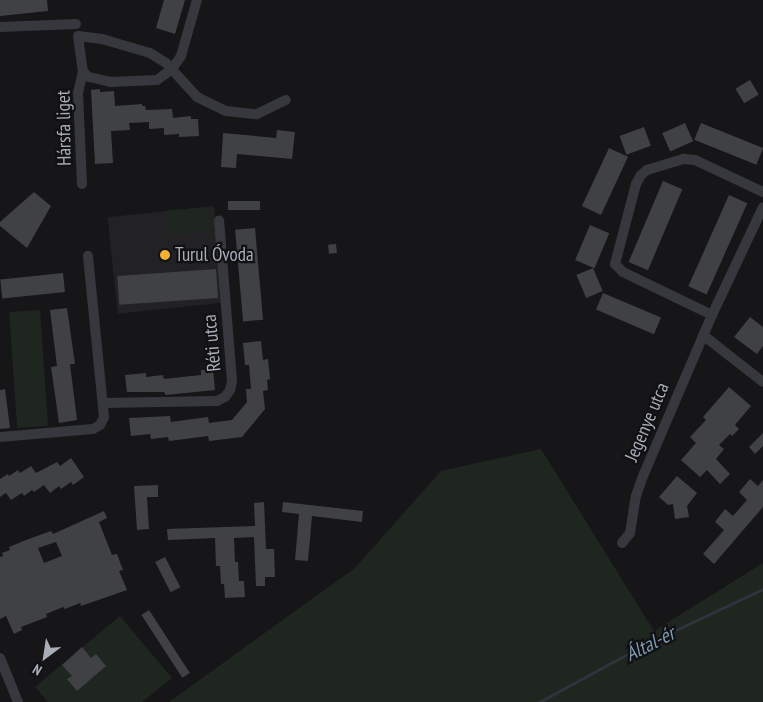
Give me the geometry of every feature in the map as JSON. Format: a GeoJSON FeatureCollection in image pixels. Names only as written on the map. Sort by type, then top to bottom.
{"type":"FeatureCollection","features":[{"type":"Feature","properties":{"kind":"street"},"geometry":{"type":"LineString","coordinates":[[172,69],[184,48],[197,0]]}},
{"type":"Feature","properties":{"kind":"street"},"geometry":{"type":"LineString","coordinates":[[0,27],[76,24]]}},
{"type":"Feature","properties":{"kind":"street","name":"Hársfa liget"},"geometry":{"type":"LineString","coordinates":[[82,184],[78,93],[83,72],[78,36],[97,38],[145,52],[158,58],[172,69],[197,97],[226,111],[257,114],[286,100]]}},
{"type":"Feature","properties":{"kind":"street","name":"Hársfa liget"},"geometry":{"type":"LineString","coordinates":[[83,72],[89,77],[110,82],[144,82],[157,80],[172,69]]}},
{"type":"Feature","properties":{"kind":"street"},"geometry":{"type":"LineString","coordinates":[[712,315],[623,272],[615,264],[636,184],[641,175],[647,170],[684,159],[695,160],[763,192]]}},
{"type":"Feature","properties":{"kind":"street","name":"Jegenye utca"},"geometry":{"type":"LineString","coordinates":[[622,543],[630,533],[636,496],[643,476],[703,335],[763,207]]}},
{"type":"Feature","properties":{"kind":"street","name":"Réti utca"},"geometry":{"type":"LineString","coordinates":[[103,403],[217,401],[225,397],[230,390],[232,381],[219,221]]}},
{"type":"Feature","properties":{"kind":"street"},"geometry":{"type":"LineString","coordinates":[[0,437],[93,429],[100,425],[104,417],[88,256]]}},
{"type":"Feature","properties":{"kind":"street"},"geometry":{"type":"LineString","coordinates":[[703,335],[763,382]]}},
{"type":"Feature","properties":{"kind":"street"},"geometry":{"type":"LineString","coordinates":[[0,658],[18,702]]}},
{"type":"Feature","properties":{"kind":"shaded area","name":"Turul Óvoda"},"geometry":{"type":"Polygon","coordinates":[[[214,206],[224,302],[118,314],[108,217],[214,206]]]}},
{"type":"Feature","properties":{"kind":"shaded area"},"geometry":{"type":"Polygon","coordinates":[[[209,207],[211,231],[168,235],[166,211],[209,207]]]}},
{"type":"Feature","properties":{"kind":"shaded area"},"geometry":{"type":"Polygon","coordinates":[[[40,310],[48,426],[17,428],[9,312],[40,310]]]}},
{"type":"Feature","properties":{"kind":"shaded area"},"geometry":{"type":"Polygon","coordinates":[[[541,449],[654,631],[763,563],[763,702],[169,702],[355,568],[441,471],[541,449]]]}},
{"type":"Feature","properties":{"kind":"shaded area"},"geometry":{"type":"Polygon","coordinates":[[[120,616],[172,678],[142,702],[48,702],[35,687],[120,616]]]}},
{"type":"Feature","properties":{"kind":"building"},"geometry":{"type":"Polygon","coordinates":[[[0,0],[47,0],[48,11],[0,16],[0,0]]]}},
{"type":"Feature","properties":{"kind":"building"},"geometry":{"type":"Polygon","coordinates":[[[164,0],[185,0],[175,34],[156,28],[164,0]]]}},
{"type":"Feature","properties":{"kind":"building"},"geometry":{"type":"Polygon","coordinates":[[[750,80],[759,95],[744,103],[735,89],[750,80]]]}},
{"type":"Feature","properties":{"kind":"building"},"geometry":{"type":"Polygon","coordinates":[[[100,89],[100,92],[114,91],[115,106],[142,104],[146,110],[172,109],[173,118],[191,116],[191,119],[198,119],[199,136],[179,137],[179,134],[164,135],[164,128],[149,129],[149,122],[129,123],[130,130],[111,131],[113,163],[95,164],[91,90],[100,89]]]}},
{"type":"Feature","properties":{"kind":"building"},"geometry":{"type":"Polygon","coordinates":[[[685,123],[693,141],[670,151],[662,133],[685,123]]]}},
{"type":"Feature","properties":{"kind":"building"},"geometry":{"type":"Polygon","coordinates":[[[701,123],[763,148],[756,165],[694,140],[701,123]]]}},
{"type":"Feature","properties":{"kind":"building"},"geometry":{"type":"Polygon","coordinates":[[[644,127],[651,146],[626,155],[620,136],[644,127]]]}},
{"type":"Feature","properties":{"kind":"building"},"geometry":{"type":"Polygon","coordinates":[[[277,130],[295,132],[292,159],[237,154],[236,168],[221,167],[223,133],[276,138],[277,130]]]}},
{"type":"Feature","properties":{"kind":"building"},"geometry":{"type":"Polygon","coordinates":[[[609,148],[628,157],[601,215],[582,206],[609,148]]]}},
{"type":"Feature","properties":{"kind":"building"},"geometry":{"type":"Polygon","coordinates":[[[663,181],[682,189],[648,270],[629,262],[663,181]]]}},
{"type":"Feature","properties":{"kind":"building"},"geometry":{"type":"Polygon","coordinates":[[[34,192],[51,206],[27,248],[0,226],[0,222],[34,192]]]}},
{"type":"Feature","properties":{"kind":"building"},"geometry":{"type":"Polygon","coordinates":[[[729,195],[747,203],[707,294],[688,286],[729,195]]]}},
{"type":"Feature","properties":{"kind":"building"},"geometry":{"type":"Polygon","coordinates":[[[228,201],[260,201],[260,210],[228,210],[228,201]]]}},
{"type":"Feature","properties":{"kind":"building"},"geometry":{"type":"Polygon","coordinates":[[[590,225],[609,233],[594,268],[575,260],[590,225]]]}},
{"type":"Feature","properties":{"kind":"building"},"geometry":{"type":"Polygon","coordinates":[[[255,228],[263,320],[243,321],[235,230],[255,228]]]}},
{"type":"Feature","properties":{"kind":"building"},"geometry":{"type":"Polygon","coordinates":[[[336,244],[337,253],[329,254],[328,245],[336,244]]]}},
{"type":"Feature","properties":{"kind":"building"},"geometry":{"type":"Polygon","coordinates":[[[593,268],[603,291],[586,298],[576,275],[593,268]]]}},
{"type":"Feature","properties":{"kind":"building"},"geometry":{"type":"Polygon","coordinates":[[[216,269],[218,298],[119,305],[117,276],[216,269]]]}},
{"type":"Feature","properties":{"kind":"building"},"geometry":{"type":"Polygon","coordinates":[[[63,273],[65,292],[2,298],[0,280],[63,273]]]}},
{"type":"Feature","properties":{"kind":"building"},"geometry":{"type":"Polygon","coordinates":[[[603,293],[661,318],[654,334],[596,310],[603,293]]]}},
{"type":"Feature","properties":{"kind":"building"},"geometry":{"type":"Polygon","coordinates":[[[67,308],[75,364],[70,364],[77,420],[59,423],[51,367],[57,366],[50,310],[67,308]]]}},
{"type":"Feature","properties":{"kind":"building"},"geometry":{"type":"Polygon","coordinates":[[[750,317],[763,327],[763,346],[757,354],[734,337],[750,317]]]}},
{"type":"Feature","properties":{"kind":"building"},"geometry":{"type":"Polygon","coordinates":[[[261,341],[263,360],[268,359],[270,379],[267,380],[268,390],[263,391],[265,409],[242,437],[209,441],[208,436],[169,441],[168,437],[151,439],[150,434],[131,436],[129,418],[170,416],[171,422],[208,417],[209,423],[232,420],[247,402],[246,389],[251,389],[249,365],[245,365],[243,343],[261,341]]]}},
{"type":"Feature","properties":{"kind":"building"},"geometry":{"type":"Polygon","coordinates":[[[213,369],[215,390],[166,395],[164,392],[127,392],[125,375],[146,373],[146,377],[163,375],[164,379],[201,375],[201,370],[213,369]]]}},
{"type":"Feature","properties":{"kind":"building"},"geometry":{"type":"Polygon","coordinates":[[[729,387],[751,406],[735,425],[739,429],[732,436],[730,434],[719,445],[724,449],[716,459],[730,474],[720,484],[707,470],[700,477],[681,460],[696,443],[690,437],[706,420],[703,417],[729,387]]]}},
{"type":"Feature","properties":{"kind":"building"},"geometry":{"type":"Polygon","coordinates":[[[5,389],[10,428],[0,429],[0,390],[5,389]]]}},
{"type":"Feature","properties":{"kind":"building"},"geometry":{"type":"Polygon","coordinates":[[[763,433],[763,446],[755,454],[749,447],[763,433]]]}},
{"type":"Feature","properties":{"kind":"building"},"geometry":{"type":"Polygon","coordinates":[[[71,458],[84,477],[73,485],[71,482],[61,489],[59,486],[50,493],[44,485],[34,492],[32,490],[24,496],[22,493],[11,500],[6,493],[0,497],[0,479],[8,474],[9,476],[18,470],[20,473],[31,466],[36,473],[57,462],[60,466],[71,458]]]}},
{"type":"Feature","properties":{"kind":"building"},"geometry":{"type":"Polygon","coordinates":[[[677,476],[697,493],[687,506],[689,517],[675,519],[673,504],[668,505],[659,497],[677,476]]]}},
{"type":"Feature","properties":{"kind":"building"},"geometry":{"type":"Polygon","coordinates":[[[750,479],[758,486],[763,480],[763,507],[714,564],[703,554],[724,530],[715,522],[725,509],[733,516],[747,500],[739,492],[750,479]]]}},
{"type":"Feature","properties":{"kind":"building"},"geometry":{"type":"Polygon","coordinates":[[[158,485],[158,497],[147,497],[149,529],[137,530],[134,486],[158,485]]]}},
{"type":"Feature","properties":{"kind":"building"},"geometry":{"type":"Polygon","coordinates":[[[264,502],[266,549],[274,549],[275,577],[265,577],[265,586],[256,586],[254,537],[234,538],[235,562],[238,562],[239,581],[244,581],[245,597],[225,598],[224,584],[221,584],[220,566],[216,566],[215,538],[168,540],[167,529],[255,526],[254,503],[264,502]]]}},
{"type":"Feature","properties":{"kind":"building"},"geometry":{"type":"Polygon","coordinates":[[[283,502],[363,511],[362,522],[312,516],[308,561],[295,560],[299,514],[282,512],[283,502]]]}},
{"type":"Feature","properties":{"kind":"building"},"geometry":{"type":"Polygon","coordinates":[[[104,511],[107,518],[99,522],[112,555],[117,554],[123,570],[119,571],[127,590],[81,606],[80,603],[65,609],[63,607],[46,614],[47,617],[21,627],[22,630],[14,634],[6,616],[0,619],[0,557],[3,556],[2,553],[10,550],[9,547],[51,531],[53,534],[104,511]],[[56,542],[38,548],[44,563],[62,556],[56,542]]]}},
{"type":"Feature","properties":{"kind":"building"},"geometry":{"type":"Polygon","coordinates":[[[165,557],[180,587],[171,592],[155,562],[165,557]]]}},
{"type":"Feature","properties":{"kind":"building"},"geometry":{"type":"Polygon","coordinates":[[[149,610],[190,673],[182,678],[141,615],[149,610]]]}},
{"type":"Feature","properties":{"kind":"building"},"geometry":{"type":"Polygon","coordinates":[[[82,647],[91,658],[96,654],[106,666],[77,691],[67,679],[72,676],[62,665],[82,647]]]}},
{"type":"Feature","properties":{"kind":"waterway","name":"Által-ér"},"geometry":{"type":"LineString","coordinates":[[539,702],[646,644],[763,589]]}},
{"type":"Feature","properties":{"kind":"place","name":"Turul Óvoda"},"geometry":{"type":"Point","coordinates":[165,255]}}]}
